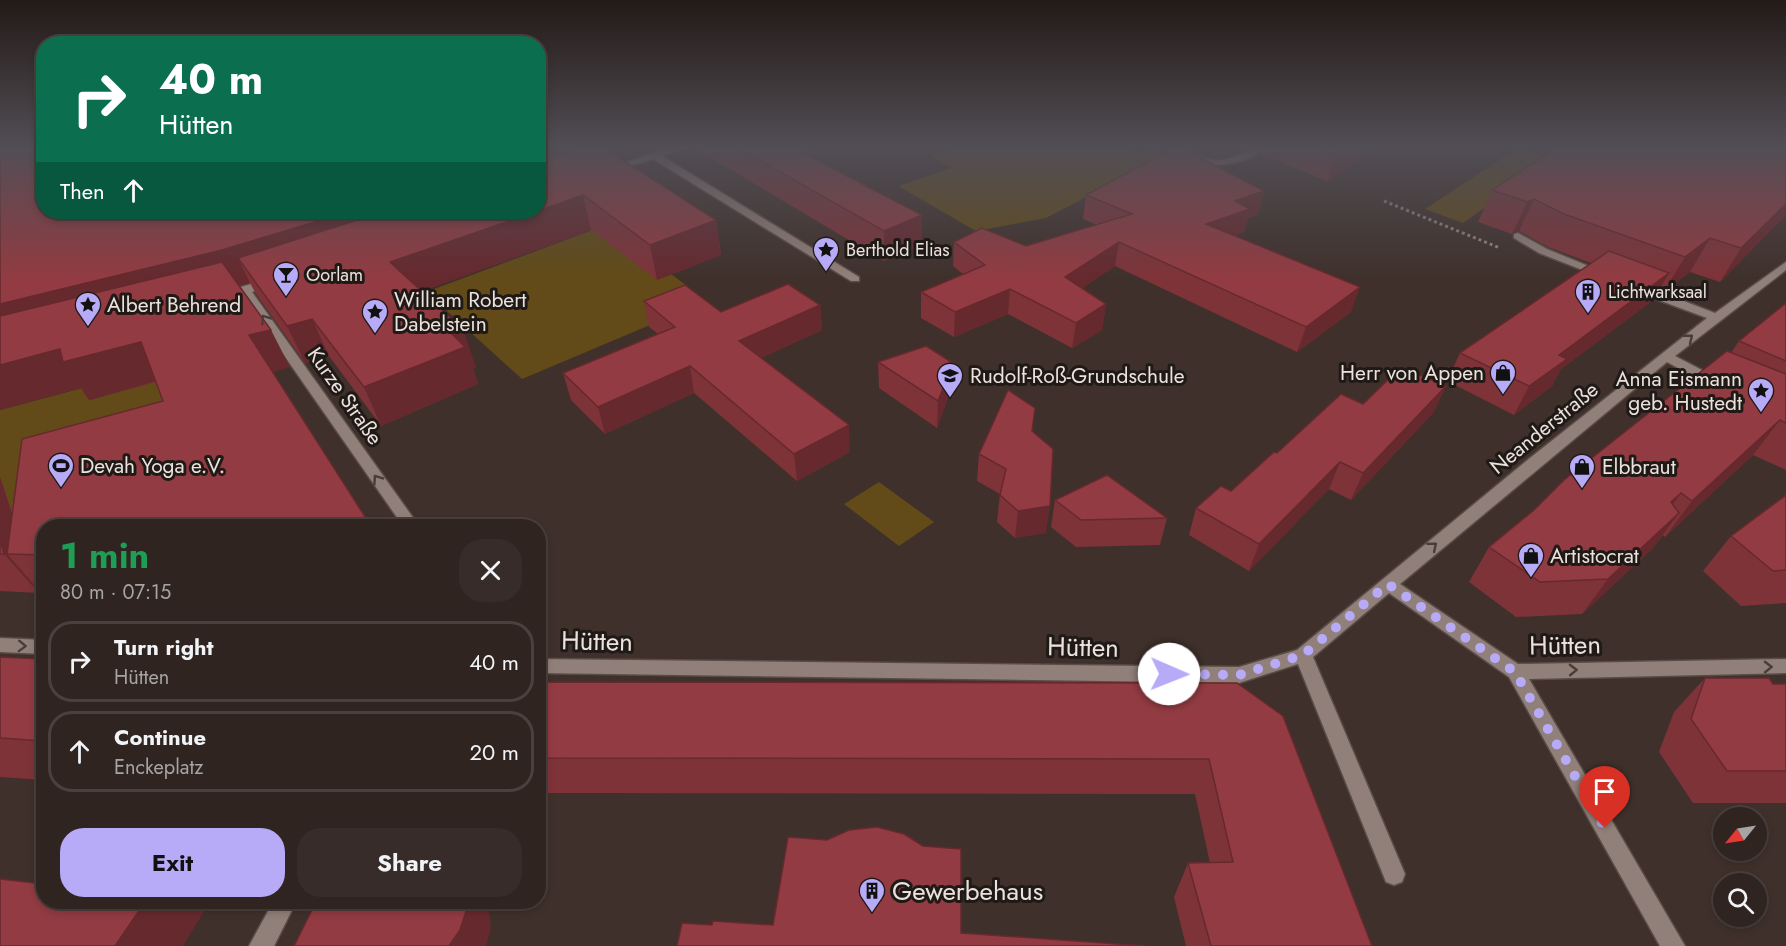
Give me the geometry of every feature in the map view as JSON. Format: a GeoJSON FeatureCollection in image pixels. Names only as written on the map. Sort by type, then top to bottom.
{"type":"FeatureCollection","features":[{"type":"Feature","properties":{"kind":"street"},"geometry":{"type":"LineString","coordinates":[[711,190],[855,279]]}},
{"type":"Feature","properties":{"kind":"street"},"geometry":{"type":"LineString","coordinates":[[1518,236],[1543,251],[1609,277]]}},
{"type":"Feature","properties":{"kind":"street","name":"Neanderstraße"},"geometry":{"type":"LineString","coordinates":[[1388,584],[1666,356],[1786,265]]}},
{"type":"Feature","properties":{"kind":"street"},"geometry":{"type":"LineString","coordinates":[[211,300],[279,280]]}},
{"type":"Feature","properties":{"kind":"street"},"geometry":{"type":"LineString","coordinates":[[1631,285],[1715,317]]}},
{"type":"Feature","properties":{"kind":"street","name":"Kurze Straße"},"geometry":{"type":"LineString","coordinates":[[245,291],[406,519]]}},
{"type":"Feature","properties":{"kind":"street"},"geometry":{"type":"LineString","coordinates":[[1666,356],[1732,390]]}},
{"type":"Feature","properties":{"kind":"street","name":"Hütten"},"geometry":{"type":"LineString","coordinates":[[546,666],[1239,675],[1303,655],[1388,584],[1515,672],[1786,666]]}},
{"type":"Feature","properties":{"kind":"street"},"geometry":{"type":"LineString","coordinates":[[0,645],[36,646]]}},
{"type":"Feature","properties":{"kind":"street"},"geometry":{"type":"LineString","coordinates":[[1303,655],[1394,874]]}},
{"type":"Feature","properties":{"kind":"street"},"geometry":{"type":"LineString","coordinates":[[1515,672],[1673,946]]}},
{"type":"Feature","properties":{"kind":"street"},"geometry":{"type":"LineString","coordinates":[[261,946],[281,909]]}},
{"type":"Feature","properties":{"kind":"shaded area"},"geometry":{"type":"Polygon","coordinates":[[[905,190],[1099,190],[1046,218],[976,231],[905,190]]]}},
{"type":"Feature","properties":{"kind":"shaded area"},"geometry":{"type":"Polygon","coordinates":[[[1454,190],[1510,190],[1463,223],[1425,209],[1454,190]]]}},
{"type":"Feature","properties":{"kind":"shaded area"},"geometry":{"type":"Polygon","coordinates":[[[606,225],[707,301],[522,379],[426,292],[606,225]]]}},
{"type":"Feature","properties":{"kind":"shaded area"},"geometry":{"type":"Polygon","coordinates":[[[165,379],[167,385],[151,450],[48,519],[36,519],[36,527],[19,538],[0,477],[0,410],[86,387],[90,400],[165,379]]]}},
{"type":"Feature","properties":{"kind":"shaded area"},"geometry":{"type":"Polygon","coordinates":[[[879,482],[934,522],[899,546],[844,504],[879,482]]]}},
{"type":"Feature","properties":{"kind":"building"},"geometry":{"type":"Polygon","coordinates":[[[0,190],[36,190],[36,219],[325,219],[222,250],[0,304],[0,190]]]}},
{"type":"Feature","properties":{"kind":"building"},"geometry":{"type":"Polygon","coordinates":[[[546,190],[670,190],[716,220],[650,245],[583,195],[546,208],[546,190]]]}},
{"type":"Feature","properties":{"kind":"building"},"geometry":{"type":"Polygon","coordinates":[[[812,190],[874,190],[922,215],[884,231],[812,190]]]}},
{"type":"Feature","properties":{"kind":"building"},"geometry":{"type":"Polygon","coordinates":[[[1095,190],[1262,190],[1264,191],[1235,201],[1250,209],[1206,224],[1360,287],[1306,327],[1119,242],[1065,277],[1106,304],[1076,323],[1010,289],[955,312],[921,292],[985,265],[954,242],[982,228],[1026,246],[1132,214],[1086,195],[1095,190]]]}},
{"type":"Feature","properties":{"kind":"building"},"geometry":{"type":"Polygon","coordinates":[[[1492,190],[1786,190],[1786,204],[1741,248],[1710,238],[1685,257],[1564,214],[1534,199],[1527,202],[1492,190]]]}},
{"type":"Feature","properties":{"kind":"building"},"geometry":{"type":"Polygon","coordinates":[[[360,219],[516,219],[390,262],[463,329],[452,334],[465,347],[364,387],[312,319],[287,326],[238,258],[360,219]]]}},
{"type":"Feature","properties":{"kind":"building"},"geometry":{"type":"Polygon","coordinates":[[[1609,251],[1669,273],[1559,355],[1567,359],[1529,386],[1460,353],[1609,251]]]}},
{"type":"Feature","properties":{"kind":"building"},"geometry":{"type":"Polygon","coordinates":[[[222,262],[271,330],[249,335],[367,519],[36,519],[36,555],[7,554],[22,439],[163,401],[141,342],[63,362],[60,349],[0,365],[0,316],[222,262]]]}},
{"type":"Feature","properties":{"kind":"building"},"geometry":{"type":"Polygon","coordinates":[[[788,284],[820,305],[739,341],[849,425],[794,454],[690,366],[598,407],[563,373],[675,327],[644,301],[685,285],[721,312],[788,284]]]}},
{"type":"Feature","properties":{"kind":"building"},"geometry":{"type":"Polygon","coordinates":[[[1786,303],[1786,361],[1739,341],[1786,303]]]}},
{"type":"Feature","properties":{"kind":"building"},"geometry":{"type":"Polygon","coordinates":[[[926,346],[953,363],[938,401],[878,362],[926,346]]]}},
{"type":"Feature","properties":{"kind":"building"},"geometry":{"type":"Polygon","coordinates":[[[1727,351],[1786,374],[1786,423],[1780,420],[1692,501],[1681,493],[1671,502],[1679,513],[1608,579],[1540,582],[1489,547],[1534,510],[1564,480],[1727,351]]]}},
{"type":"Feature","properties":{"kind":"building"},"geometry":{"type":"Polygon","coordinates":[[[1401,367],[1446,386],[1363,473],[1340,462],[1259,544],[1196,508],[1221,486],[1231,491],[1274,452],[1277,453],[1341,394],[1363,404],[1401,367]]]}},
{"type":"Feature","properties":{"kind":"building"},"geometry":{"type":"Polygon","coordinates":[[[1008,390],[1035,408],[1032,431],[1053,449],[1050,506],[1018,511],[1000,495],[1006,469],[979,454],[1008,390]]]}},
{"type":"Feature","properties":{"kind":"building"},"geometry":{"type":"Polygon","coordinates":[[[1107,475],[1167,518],[1081,520],[1055,500],[1107,475]]]}},
{"type":"Feature","properties":{"kind":"building"},"geometry":{"type":"Polygon","coordinates":[[[1786,495],[1786,570],[1773,571],[1731,536],[1786,495]]]}},
{"type":"Feature","properties":{"kind":"building"},"geometry":{"type":"Polygon","coordinates":[[[0,541],[4,554],[0,554],[0,541]]]}},
{"type":"Feature","properties":{"kind":"building"},"geometry":{"type":"Polygon","coordinates":[[[0,657],[36,659],[36,740],[0,738],[0,657]]]}},
{"type":"Feature","properties":{"kind":"building"},"geometry":{"type":"Polygon","coordinates":[[[1705,678],[1769,678],[1773,684],[1786,684],[1786,771],[1727,771],[1691,719],[1705,678]]]}},
{"type":"Feature","properties":{"kind":"building"},"geometry":{"type":"Polygon","coordinates":[[[546,682],[1237,683],[1283,716],[1372,946],[1211,946],[1188,863],[1233,862],[1209,759],[546,758],[546,682]]]}},
{"type":"Feature","properties":{"kind":"building"},"geometry":{"type":"Polygon","coordinates":[[[877,827],[904,834],[923,846],[961,849],[961,933],[1146,946],[677,946],[682,923],[712,925],[713,921],[773,925],[788,837],[827,840],[849,830],[877,827]]]}},
{"type":"Feature","properties":{"kind":"building"},"geometry":{"type":"Polygon","coordinates":[[[0,879],[35,883],[36,909],[140,909],[115,946],[0,946],[0,879]]]}},
{"type":"Feature","properties":{"kind":"building"},"geometry":{"type":"Polygon","coordinates":[[[312,909],[467,909],[460,930],[449,946],[294,946],[312,909]]]}},
{"type":"Feature","properties":{"kind":"place","name":"Berthold Elias"},"geometry":{"type":"Point","coordinates":[826,273]}},
{"type":"Feature","properties":{"kind":"place","name":"Oorlam"},"geometry":{"type":"Point","coordinates":[286,298]}},
{"type":"Feature","properties":{"kind":"place","name":"Lichtwarksaal"},"geometry":{"type":"Point","coordinates":[1588,315]}},
{"type":"Feature","properties":{"kind":"place","name":"Albert Behrend"},"geometry":{"type":"Point","coordinates":[88,328]}},
{"type":"Feature","properties":{"kind":"place","name":"William Robert Dabelstein"},"geometry":{"type":"Point","coordinates":[375,335]}},
{"type":"Feature","properties":{"kind":"place","name":"Herr von Appen"},"geometry":{"type":"Point","coordinates":[1503,396]}},
{"type":"Feature","properties":{"kind":"place","name":"Rudolf-Roß-Grundschule"},"geometry":{"type":"Point","coordinates":[950,399]}},
{"type":"Feature","properties":{"kind":"place","name":"Anna Eismann geb. Hustedt"},"geometry":{"type":"Point","coordinates":[1761,414]}},
{"type":"Feature","properties":{"kind":"place","name":"Devah Yoga e.V."},"geometry":{"type":"Point","coordinates":[61,489]}},
{"type":"Feature","properties":{"kind":"place","name":"Elbbraut"},"geometry":{"type":"Point","coordinates":[1582,490]}},
{"type":"Feature","properties":{"kind":"place","name":"Artistocrat"},"geometry":{"type":"Point","coordinates":[1531,579]}},
{"type":"Feature","properties":{"kind":"place","name":"Gewerbehaus"},"geometry":{"type":"Point","coordinates":[872,914]}},
{"type":"Feature","properties":{"kind":"route"},"geometry":{"type":"LineString","coordinates":[[1169,674],[1239,675],[1303,655],[1388,584],[1515,672],[1605,828]]}}]}
